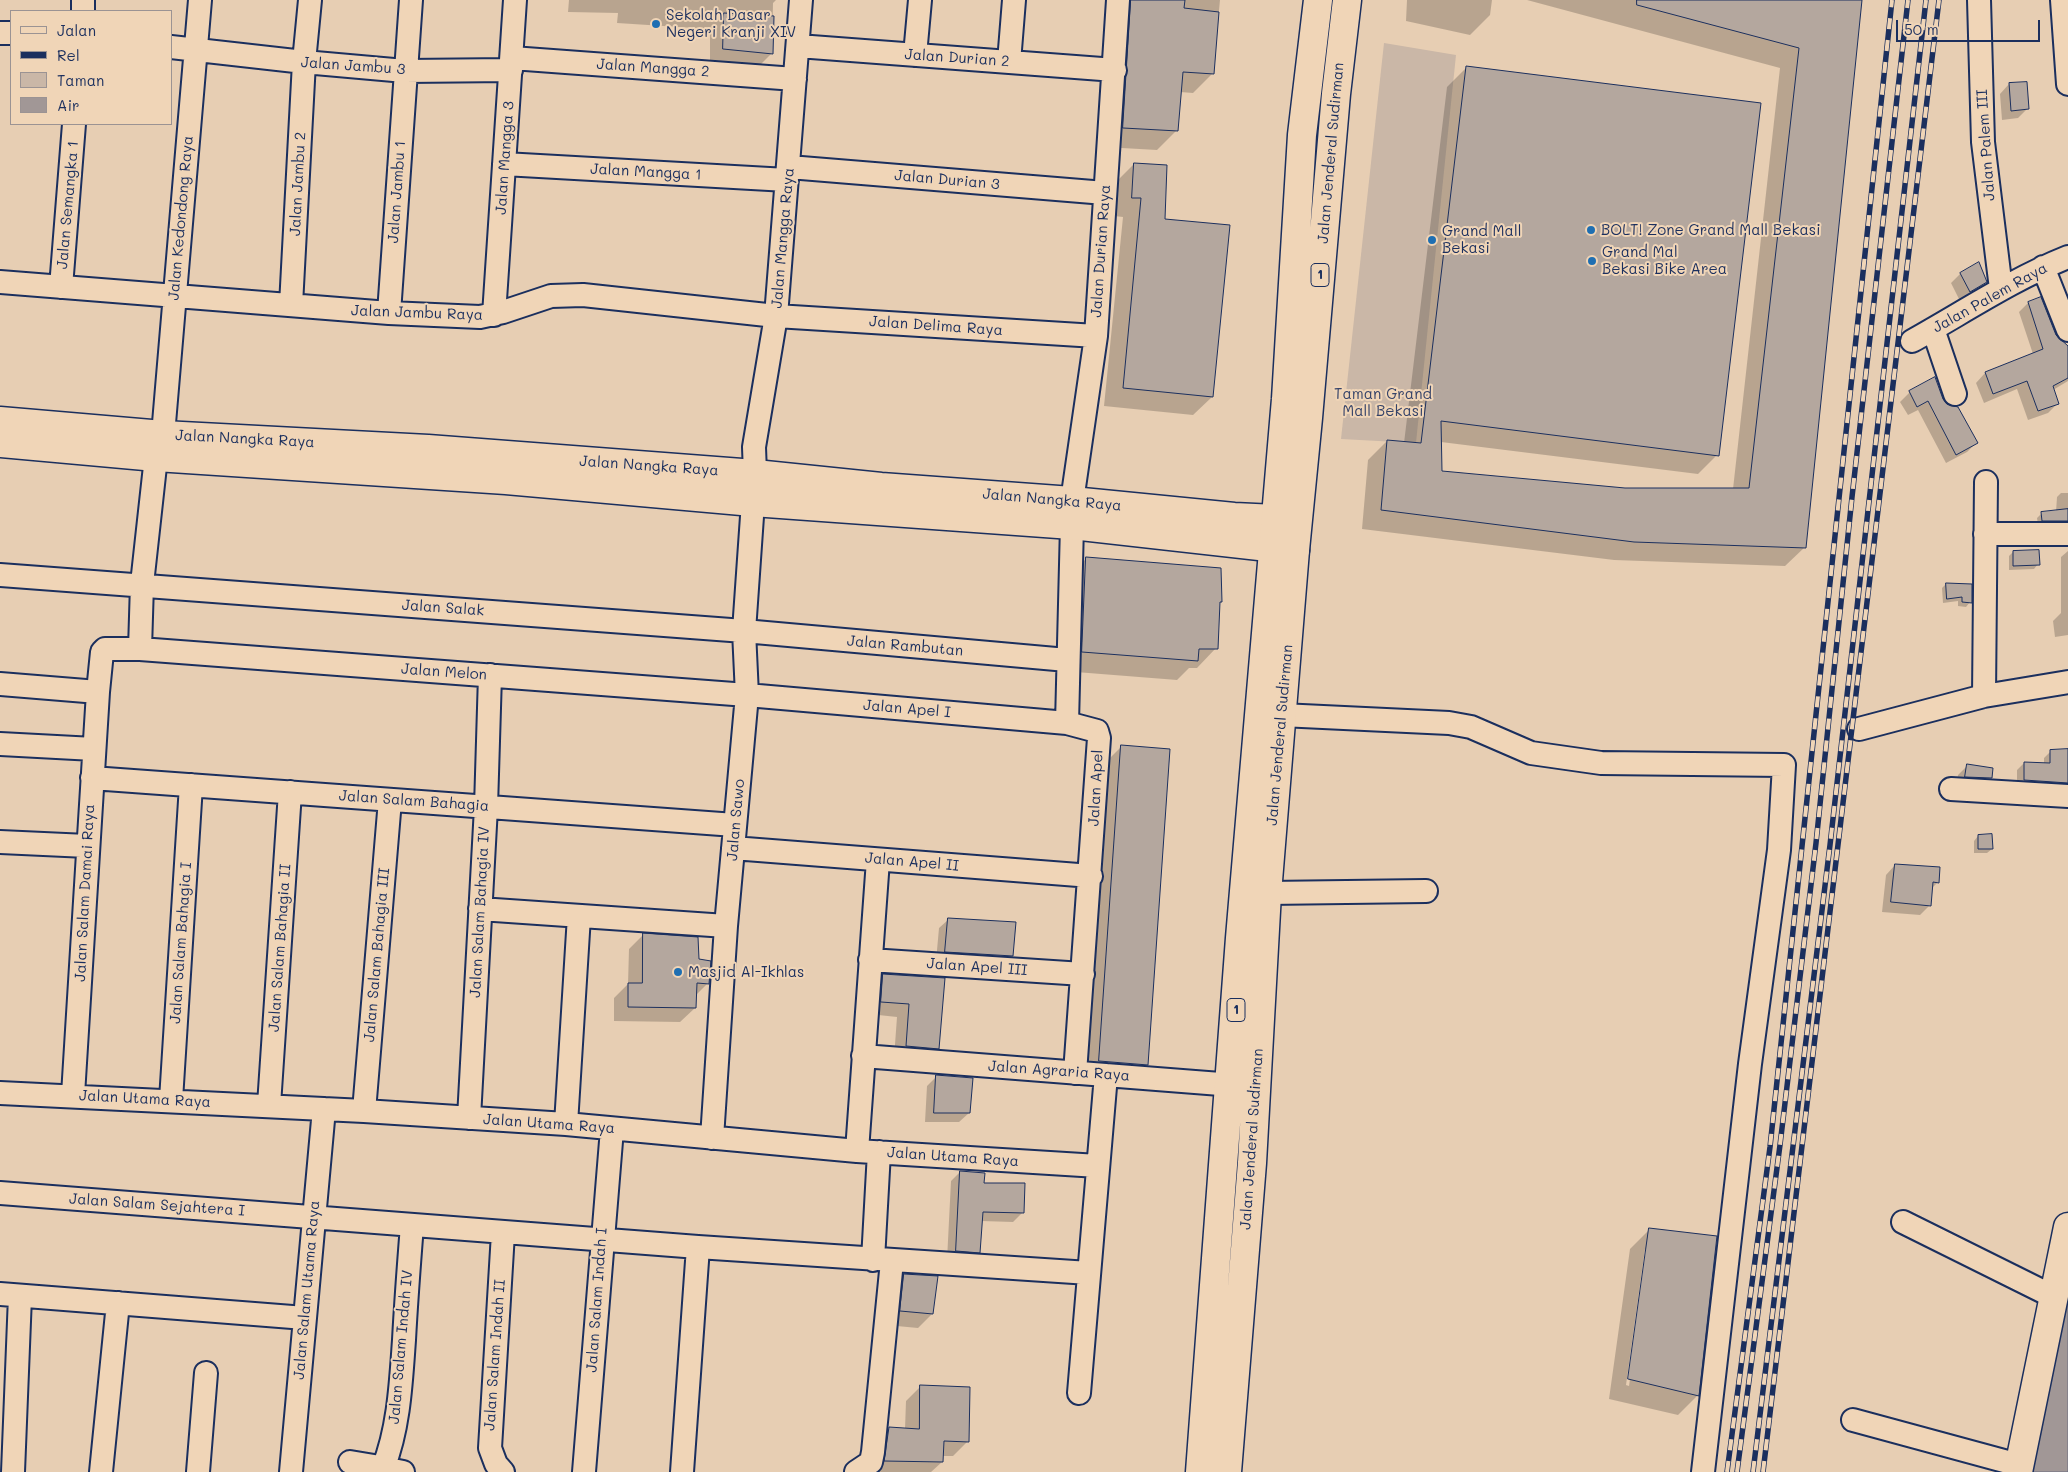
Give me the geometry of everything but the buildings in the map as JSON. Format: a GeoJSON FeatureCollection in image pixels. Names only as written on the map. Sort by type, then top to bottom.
{"type":"FeatureCollection","features":[{"type":"Feature","properties":{"kind":"main road","name":"Jalan Jenderal Sudirman"},"geometry":{"type":"LineString","coordinates":[[1227,1472],[1243,1085],[1241,928],[1287,519],[1302,135],[1318,0]]}},
{"type":"Feature","properties":{"kind":"main road","name":"Jalan Jenderal Sudirman"},"geometry":{"type":"LineString","coordinates":[[1287,519],[1308,418],[1336,94],[1347,0]]}},
{"type":"Feature","properties":{"kind":"main road","name":"Jalan Nangka Raya"},"geometry":{"type":"LineString","coordinates":[[0,421],[39,435],[159,446],[425,476],[508,468],[754,474],[880,499]]}},
{"type":"Feature","properties":{"kind":"main road","name":"Jalan Nangka Raya"},"geometry":{"type":"LineString","coordinates":[[0,443],[39,435]]}},
{"type":"Feature","properties":{"kind":"main road","name":"Jalan Nangka Raya"},"geometry":{"type":"LineString","coordinates":[[159,446],[428,449],[508,468],[753,502],[880,499],[1072,513],[1287,519]]}},
{"type":"Feature","properties":{"kind":"main road"},"geometry":{"type":"LineString","coordinates":[[425,476],[428,449]]}},
{"type":"Feature","properties":{"kind":"main road","name":"Jalan Nangka Raya"},"geometry":{"type":"LineString","coordinates":[[1072,513],[1284,548]]}},
{"type":"Feature","properties":{"kind":"main road","name":"Jalan Jenderal Sudirman"},"geometry":{"type":"LineString","coordinates":[[1200,1472],[1243,1085],[1267,893],[1282,715],[1284,548]]}},
{"type":"Feature","properties":{"kind":"main road"},"geometry":{"type":"LineString","coordinates":[[2019,1468],[2068,1227]]}},
{"type":"Feature","properties":{"kind":"street","name":"Jalan Kedondong Raya"},"geometry":{"type":"LineString","coordinates":[[159,446],[175,296],[200,0]]}},
{"type":"Feature","properties":{"kind":"street","name":"Jalan Jambu 2"},"geometry":{"type":"LineString","coordinates":[[291,305],[304,62],[310,0]]}},
{"type":"Feature","properties":{"kind":"street","name":"Jalan Jambu 1"},"geometry":{"type":"LineString","coordinates":[[389,314],[411,0]]}},
{"type":"Feature","properties":{"kind":"street","name":"Jalan Mangga 3"},"geometry":{"type":"LineString","coordinates":[[494,315],[515,0]]}},
{"type":"Feature","properties":{"kind":"street","name":"Jalan Mangga Raya"},"geometry":{"type":"LineString","coordinates":[[754,474],[754,447],[776,316],[801,0]]}},
{"type":"Feature","properties":{"kind":"street"},"geometry":{"type":"LineString","coordinates":[[915,55],[920,0]]}},
{"type":"Feature","properties":{"kind":"street"},"geometry":{"type":"LineString","coordinates":[[1009,62],[1014,0]]}},
{"type":"Feature","properties":{"kind":"street","name":"Jalan Durian Raya"},"geometry":{"type":"LineString","coordinates":[[1072,513],[1096,336],[1115,70],[1118,0]]}},
{"type":"Feature","properties":{"kind":"street","name":"Jalan Palem III"},"geometry":{"type":"LineString","coordinates":[[1980,0],[1983,142],[2001,289]]}},
{"type":"Feature","properties":{"kind":"street"},"geometry":{"type":"LineString","coordinates":[[2062,0],[2068,84]]}},
{"type":"Feature","properties":{"kind":"street","name":"Jalan Durian 2"},"geometry":{"type":"LineString","coordinates":[[798,46],[1115,70]]}},
{"type":"Feature","properties":{"kind":"street","name":"Jalan Jambu 3"},"geometry":{"type":"LineString","coordinates":[[172,47],[405,71],[511,64]]}},
{"type":"Feature","properties":{"kind":"street","name":"Jalan Mangga 2"},"geometry":{"type":"LineString","coordinates":[[511,64],[795,78]]}},
{"type":"Feature","properties":{"kind":"street","name":"Jalan Semangka 1"},"geometry":{"type":"LineString","coordinates":[[61,287],[74,125]]}},
{"type":"Feature","properties":{"kind":"street","name":"Jalan Mangga 1"},"geometry":{"type":"LineString","coordinates":[[504,164],[788,174]]}},
{"type":"Feature","properties":{"kind":"street","name":"Jalan Durian 3"},"geometry":{"type":"LineString","coordinates":[[788,174],[1105,193]]}},
{"type":"Feature","properties":{"kind":"street","name":"Jalan Palem Raya"},"geometry":{"type":"LineString","coordinates":[[1912,341],[2001,289],[2043,267],[2068,257]]}},
{"type":"Feature","properties":{"kind":"street"},"geometry":{"type":"LineString","coordinates":[[2043,267],[2068,330]]}},
{"type":"Feature","properties":{"kind":"street","name":"Jalan Jambu Raya"},"geometry":{"type":"LineString","coordinates":[[0,282],[389,314],[480,317],[494,315],[551,296],[564,295],[776,316]]}},
{"type":"Feature","properties":{"kind":"street","name":"Jalan Delima Raya"},"geometry":{"type":"LineString","coordinates":[[776,316],[1096,336]]}},
{"type":"Feature","properties":{"kind":"street"},"geometry":{"type":"LineString","coordinates":[[1933,330],[1955,394]]}},
{"type":"Feature","properties":{"kind":"street"},"geometry":{"type":"LineString","coordinates":[[140,649],[142,584],[159,446]]}},
{"type":"Feature","properties":{"kind":"street"},"geometry":{"type":"LineString","coordinates":[[1984,696],[1984,534],[1986,482]]}},
{"type":"Feature","properties":{"kind":"street","name":"Jalan Sawo"},"geometry":{"type":"LineString","coordinates":[[712,1138],[726,926],[747,696],[744,631],[753,502]]}},
{"type":"Feature","properties":{"kind":"street"},"geometry":{"type":"LineString","coordinates":[[1067,722],[1072,513]]}},
{"type":"Feature","properties":{"kind":"street"},"geometry":{"type":"LineString","coordinates":[[1984,534],[2068,534]]}},
{"type":"Feature","properties":{"kind":"street","name":"Jalan Salak"},"geometry":{"type":"LineString","coordinates":[[0,575],[142,584],[744,631]]}},
{"type":"Feature","properties":{"kind":"street","name":"Jalan Rambutan"},"geometry":{"type":"LineString","coordinates":[[744,631],[1067,660]]}},
{"type":"Feature","properties":{"kind":"street","name":"Jalan Melon"},"geometry":{"type":"LineString","coordinates":[[140,649],[747,696]]}},
{"type":"Feature","properties":{"kind":"street","name":"Jalan Salam Damai Raya"},"geometry":{"type":"LineString","coordinates":[[73,1095],[87,846],[98,692],[103,650],[140,649]]}},
{"type":"Feature","properties":{"kind":"street","name":"Jalan Salam Bahagia IV"},"geometry":{"type":"LineString","coordinates":[[469,1118],[486,807],[490,675]]}},
{"type":"Feature","properties":{"kind":"street"},"geometry":{"type":"LineString","coordinates":[[1859,729],[1984,696],[2068,682]]}},
{"type":"Feature","properties":{"kind":"street"},"geometry":{"type":"LineString","coordinates":[[0,684],[98,692]]}},
{"type":"Feature","properties":{"kind":"street","name":"Jalan Apel I"},"geometry":{"type":"LineString","coordinates":[[747,696],[1067,722]]}},
{"type":"Feature","properties":{"kind":"street"},"geometry":{"type":"LineString","coordinates":[[1282,715],[1449,723],[1471,727],[1532,753],[1601,763],[1784,765],[1779,850],[1750,1064],[1702,1472]]}},
{"type":"Feature","properties":{"kind":"street","name":"Jalan Apel"},"geometry":{"type":"LineString","coordinates":[[1067,722],[1092,729],[1098,734],[1091,876],[1075,1073]]}},
{"type":"Feature","properties":{"kind":"street"},"geometry":{"type":"LineString","coordinates":[[0,744],[94,749]]}},
{"type":"Feature","properties":{"kind":"street","name":"Jalan Salam Bahagia"},"geometry":{"type":"LineString","coordinates":[[92,778],[735,825]]}},
{"type":"Feature","properties":{"kind":"street","name":"Jalan Salam Bahagia I"},"geometry":{"type":"LineString","coordinates":[[171,1100],[191,785]]}},
{"type":"Feature","properties":{"kind":"street"},"geometry":{"type":"LineString","coordinates":[[1951,789],[2068,796]]}},
{"type":"Feature","properties":{"kind":"street","name":"Jalan Salam Bahagia II"},"geometry":{"type":"LineString","coordinates":[[269,1105],[290,792]]}},
{"type":"Feature","properties":{"kind":"street","name":"Jalan Salam Bahagia III"},"geometry":{"type":"LineString","coordinates":[[364,1111],[390,800]]}},
{"type":"Feature","properties":{"kind":"street"},"geometry":{"type":"LineString","coordinates":[[0,842],[87,846]]}},
{"type":"Feature","properties":{"kind":"street","name":"Jalan Apel II"},"geometry":{"type":"LineString","coordinates":[[733,848],[1091,876]]}},
{"type":"Feature","properties":{"kind":"street"},"geometry":{"type":"LineString","coordinates":[[857,1151],[878,860]]}},
{"type":"Feature","properties":{"kind":"street"},"geometry":{"type":"LineString","coordinates":[[1267,893],[1426,891]]}},
{"type":"Feature","properties":{"kind":"street"},"geometry":{"type":"LineString","coordinates":[[480,909],[726,926]]}},
{"type":"Feature","properties":{"kind":"street"},"geometry":{"type":"LineString","coordinates":[[566,1124],[578,916]]}},
{"type":"Feature","properties":{"kind":"street","name":"Jalan Apel III"},"geometry":{"type":"LineString","coordinates":[[870,960],[1083,974]]}},
{"type":"Feature","properties":{"kind":"street","name":"Jalan Agraria Raya"},"geometry":{"type":"LineString","coordinates":[[863,1056],[1243,1085]]}},
{"type":"Feature","properties":{"kind":"street"},"geometry":{"type":"LineString","coordinates":[[1078,1393],[1106,1075]]}},
{"type":"Feature","properties":{"kind":"street","name":"Jalan Utama Raya"},"geometry":{"type":"LineString","coordinates":[[0,1093],[269,1105],[566,1124],[857,1151],[1098,1166]]}},
{"type":"Feature","properties":{"kind":"street","name":"Jalan Salam Utama Raya"},"geometry":{"type":"LineString","coordinates":[[291,1472],[324,1109]]}},
{"type":"Feature","properties":{"kind":"street","name":"Jalan Salam Indah I"},"geometry":{"type":"LineString","coordinates":[[584,1472],[601,1240],[612,1129]]}},
{"type":"Feature","properties":{"kind":"street"},"geometry":{"type":"LineString","coordinates":[[856,1472],[871,1462],[873,1452],[882,1261],[879,1152]]}},
{"type":"Feature","properties":{"kind":"street","name":"Jalan Salam Sejahtera I"},"geometry":{"type":"LineString","coordinates":[[0,1193],[314,1217]]}},
{"type":"Feature","properties":{"kind":"street"},"geometry":{"type":"LineString","coordinates":[[314,1217],[882,1261],[1089,1274]]}},
{"type":"Feature","properties":{"kind":"street"},"geometry":{"type":"LineString","coordinates":[[1902,1222],[2054,1297]]}},
{"type":"Feature","properties":{"kind":"street","name":"Jalan Salam Indah IV"},"geometry":{"type":"LineString","coordinates":[[386,1470],[401,1372],[412,1225]]}},
{"type":"Feature","properties":{"kind":"street","name":"Jalan Salam Indah II"},"geometry":{"type":"LineString","coordinates":[[503,1233],[490,1448],[496,1464],[503,1472]]}},
{"type":"Feature","properties":{"kind":"street"},"geometry":{"type":"LineString","coordinates":[[682,1472],[698,1247]]}},
{"type":"Feature","properties":{"kind":"street"},"geometry":{"type":"LineString","coordinates":[[13,1472],[10,1295],[305,1318]]}},
{"type":"Feature","properties":{"kind":"street"},"geometry":{"type":"LineString","coordinates":[[101,1472],[118,1304]]}},
{"type":"Feature","properties":{"kind":"street"},"geometry":{"type":"LineString","coordinates":[[198,1472],[206,1373]]}},
{"type":"Feature","properties":{"kind":"street"},"geometry":{"type":"LineString","coordinates":[[1853,1420],[2019,1468]]}},
{"type":"Feature","properties":{"kind":"street"},"geometry":{"type":"LineString","coordinates":[[350,1462],[386,1470]]}},
{"type":"Feature","properties":{"kind":"green space","name":"Taman Grand Mall Bekasi"},"geometry":{"type":"Polygon","coordinates":[[[1384,43],[1456,55],[1416,443],[1341,439],[1384,43]]]}},
{"type":"Feature","properties":{"kind":"water"},"geometry":{"type":"Polygon","coordinates":[[[2068,1227],[2068,1472],[2018,1472],[2068,1227]]]}},
{"type":"Feature","properties":{"kind":"railway"},"geometry":{"type":"LineString","coordinates":[[1727,1472],[1770,1147],[1892,0]]}},
{"type":"Feature","properties":{"kind":"railway"},"geometry":{"type":"LineString","coordinates":[[1737,1472],[1780,1145],[1816,843],[1852,497],[1908,0]]}},
{"type":"Feature","properties":{"kind":"railway"},"geometry":{"type":"LineString","coordinates":[[1753,1472],[1830,845],[1926,0]]}},
{"type":"Feature","properties":{"kind":"railway"},"geometry":{"type":"LineString","coordinates":[[1763,1472],[1939,0]]}},
{"type":"Feature","properties":{"kind":"place","name":"Sekolah Dasar Negeri Kranji XIV"},"geometry":{"type":"Point","coordinates":[656,24]}},
{"type":"Feature","properties":{"kind":"place","name":"BOLT! Zone Grand Mall Bekasi"},"geometry":{"type":"Point","coordinates":[1591,230]}},
{"type":"Feature","properties":{"kind":"place","name":"Grand Mall Bekasi"},"geometry":{"type":"Point","coordinates":[1432,240]}},
{"type":"Feature","properties":{"kind":"place","name":"Grand Mal Bekasi Bike Area"},"geometry":{"type":"Point","coordinates":[1592,261]}},
{"type":"Feature","properties":{"kind":"place","name":"Masjid Al-Ikhlas"},"geometry":{"type":"Point","coordinates":[678,972]}}]}
